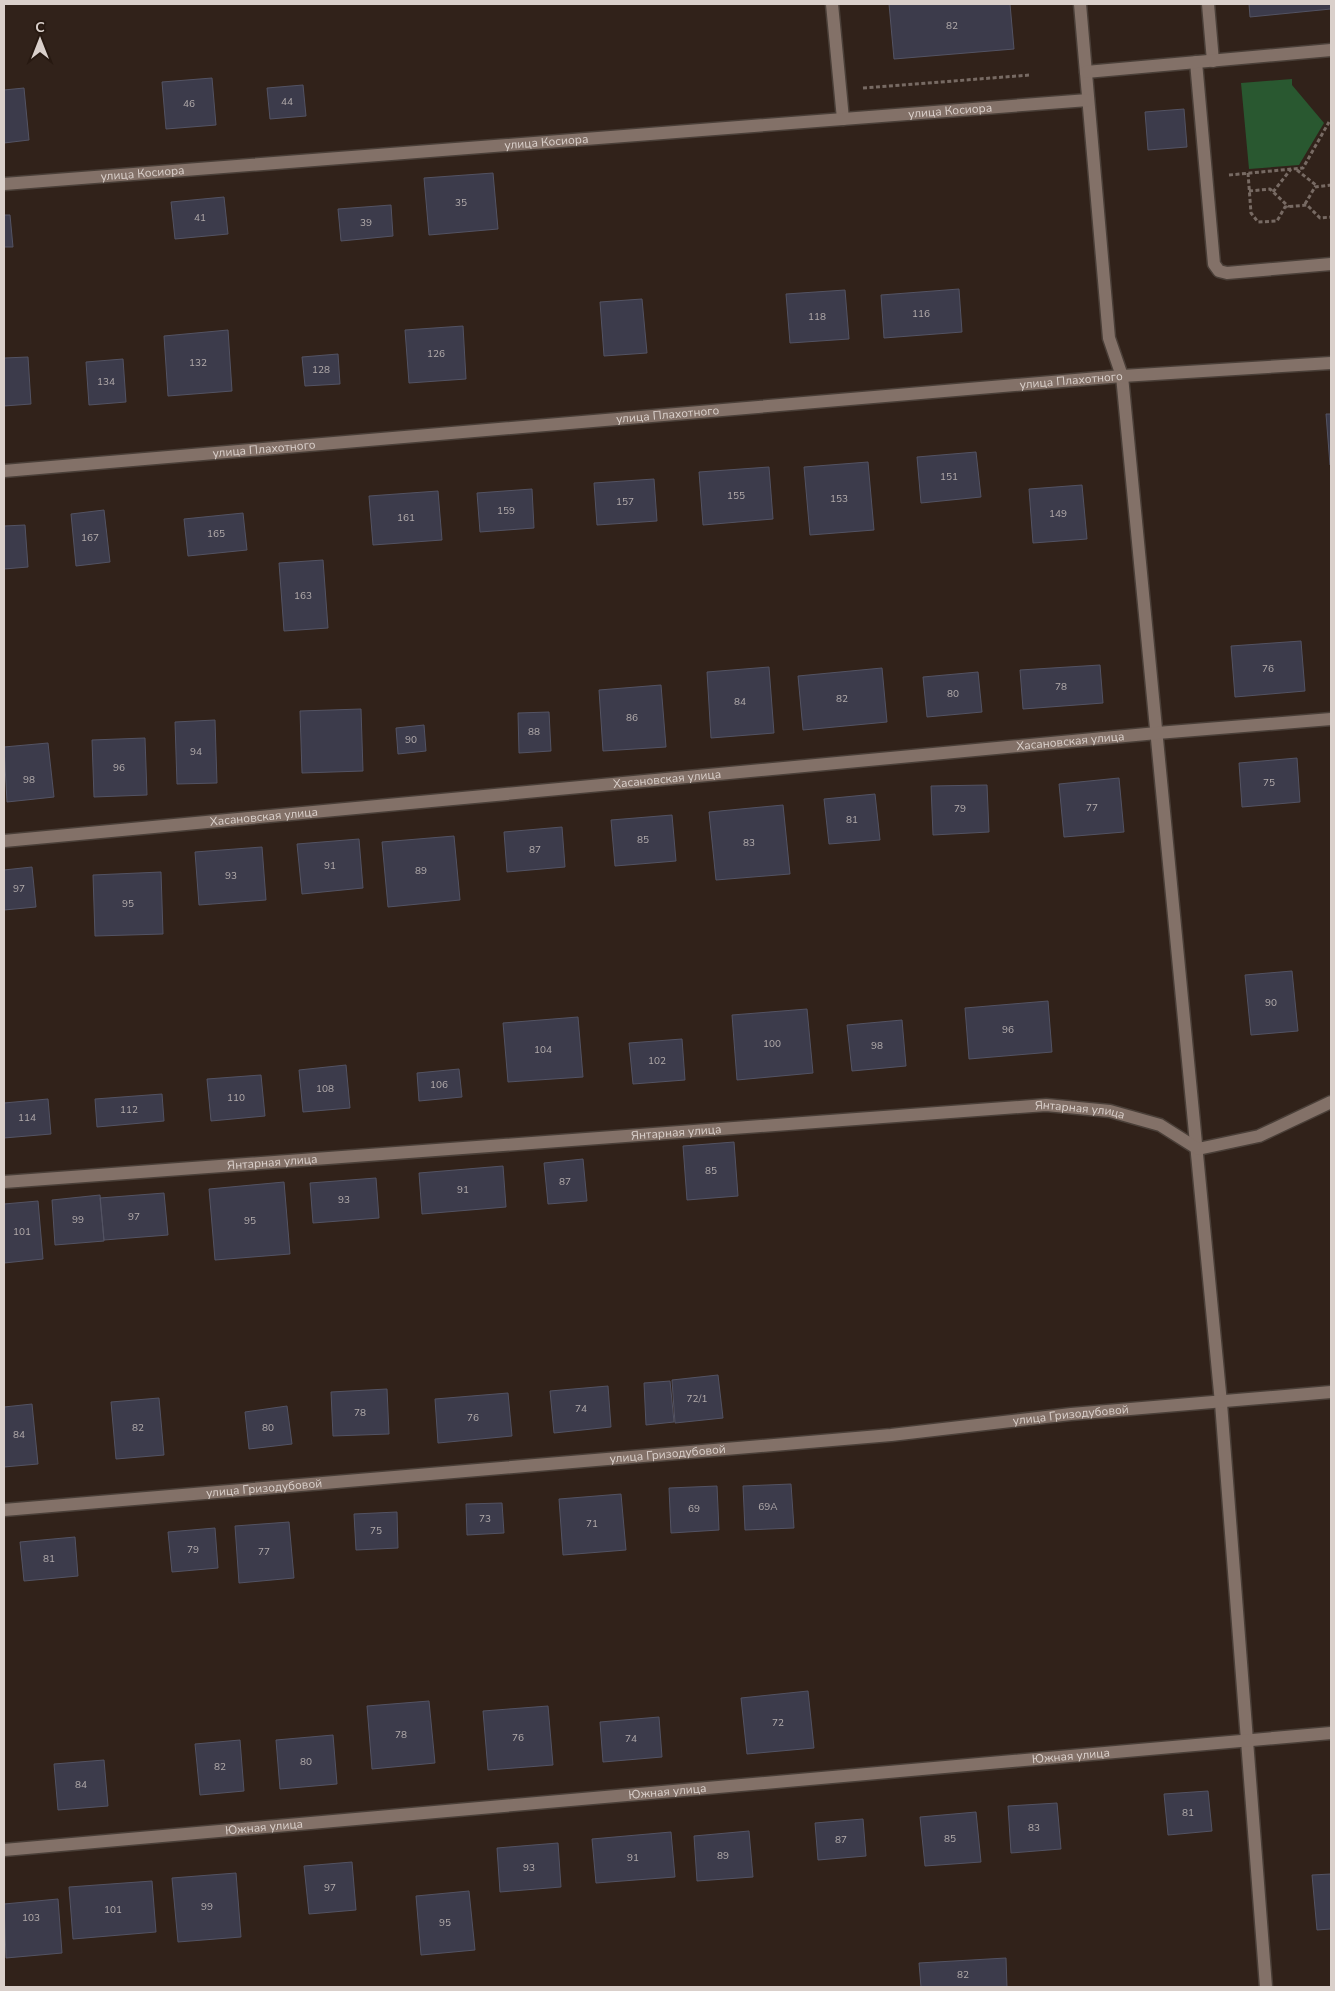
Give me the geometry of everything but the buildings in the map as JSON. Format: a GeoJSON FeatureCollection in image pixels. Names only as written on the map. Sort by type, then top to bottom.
{"type":"FeatureCollection","features":[{"type":"Feature","properties":{"kind":"street"},"geometry":{"type":"LineString","coordinates":[[832,4],[842,119]]}},
{"type":"Feature","properties":{"kind":"street"},"geometry":{"type":"LineString","coordinates":[[1080,4],[1109,338],[1122,376],[1198,1149],[1221,1402],[1266,1987]]}},
{"type":"Feature","properties":{"kind":"street"},"geometry":{"type":"LineString","coordinates":[[1208,4],[1213,61]]}},
{"type":"Feature","properties":{"kind":"street"},"geometry":{"type":"LineString","coordinates":[[1086,72],[1331,50]]}},
{"type":"Feature","properties":{"kind":"street"},"geometry":{"type":"LineString","coordinates":[[1196,62],[1214,264],[1219,270],[1228,273],[1331,264]]}},
{"type":"Feature","properties":{"kind":"street","name":"улица Косиора"},"geometry":{"type":"LineString","coordinates":[[4,184],[1088,100]]}},
{"type":"Feature","properties":{"kind":"street","name":"улица Плахотного"},"geometry":{"type":"LineString","coordinates":[[4,471],[1122,376],[1331,363]]}},
{"type":"Feature","properties":{"kind":"street","name":"Хасановская улица"},"geometry":{"type":"LineString","coordinates":[[4,841],[1157,733],[1331,719]]}},
{"type":"Feature","properties":{"kind":"street"},"geometry":{"type":"LineString","coordinates":[[1198,1149],[1259,1136],[1331,1102]]}},
{"type":"Feature","properties":{"kind":"street","name":"Янтарная улица"},"geometry":{"type":"LineString","coordinates":[[4,1182],[1046,1105],[1110,1111],[1160,1125],[1198,1149]]}},
{"type":"Feature","properties":{"kind":"street","name":"улица Гризодубовой"},"geometry":{"type":"LineString","coordinates":[[4,1510],[891,1435],[1071,1414],[1331,1392]]}},
{"type":"Feature","properties":{"kind":"street","name":"Южная улица"},"geometry":{"type":"LineString","coordinates":[[4,1850],[1331,1733]]}},
{"type":"Feature","properties":{"kind":"path"},"geometry":{"type":"LineString","coordinates":[[840,90],[1030,75]]}},
{"type":"Feature","properties":{"kind":"path"},"geometry":{"type":"LineString","coordinates":[[1206,177],[1303,168],[1329,122]]}},
{"type":"Feature","properties":{"kind":"path"},"geometry":{"type":"LineString","coordinates":[[1273,192],[1290,169]]}},
{"type":"Feature","properties":{"kind":"path"},"geometry":{"type":"LineString","coordinates":[[1296,169],[1318,186]]}},
{"type":"Feature","properties":{"kind":"path"},"geometry":{"type":"LineString","coordinates":[[1248,173],[1251,213],[1258,222],[1277,221],[1285,207],[1304,205],[1308,205],[1320,218],[1331,217]]}},
{"type":"Feature","properties":{"kind":"path"},"geometry":{"type":"LineString","coordinates":[[1304,205],[1315,187],[1331,185]]}},
{"type":"Feature","properties":{"kind":"path"},"geometry":{"type":"LineString","coordinates":[[1249,191],[1270,189],[1289,207]]}},
{"type":"Feature","properties":{"kind":"green space"},"geometry":{"type":"Polygon","coordinates":[[[1292,79],[1292,85],[1324,123],[1299,165],[1249,169],[1241,83],[1292,79]]]}}]}
